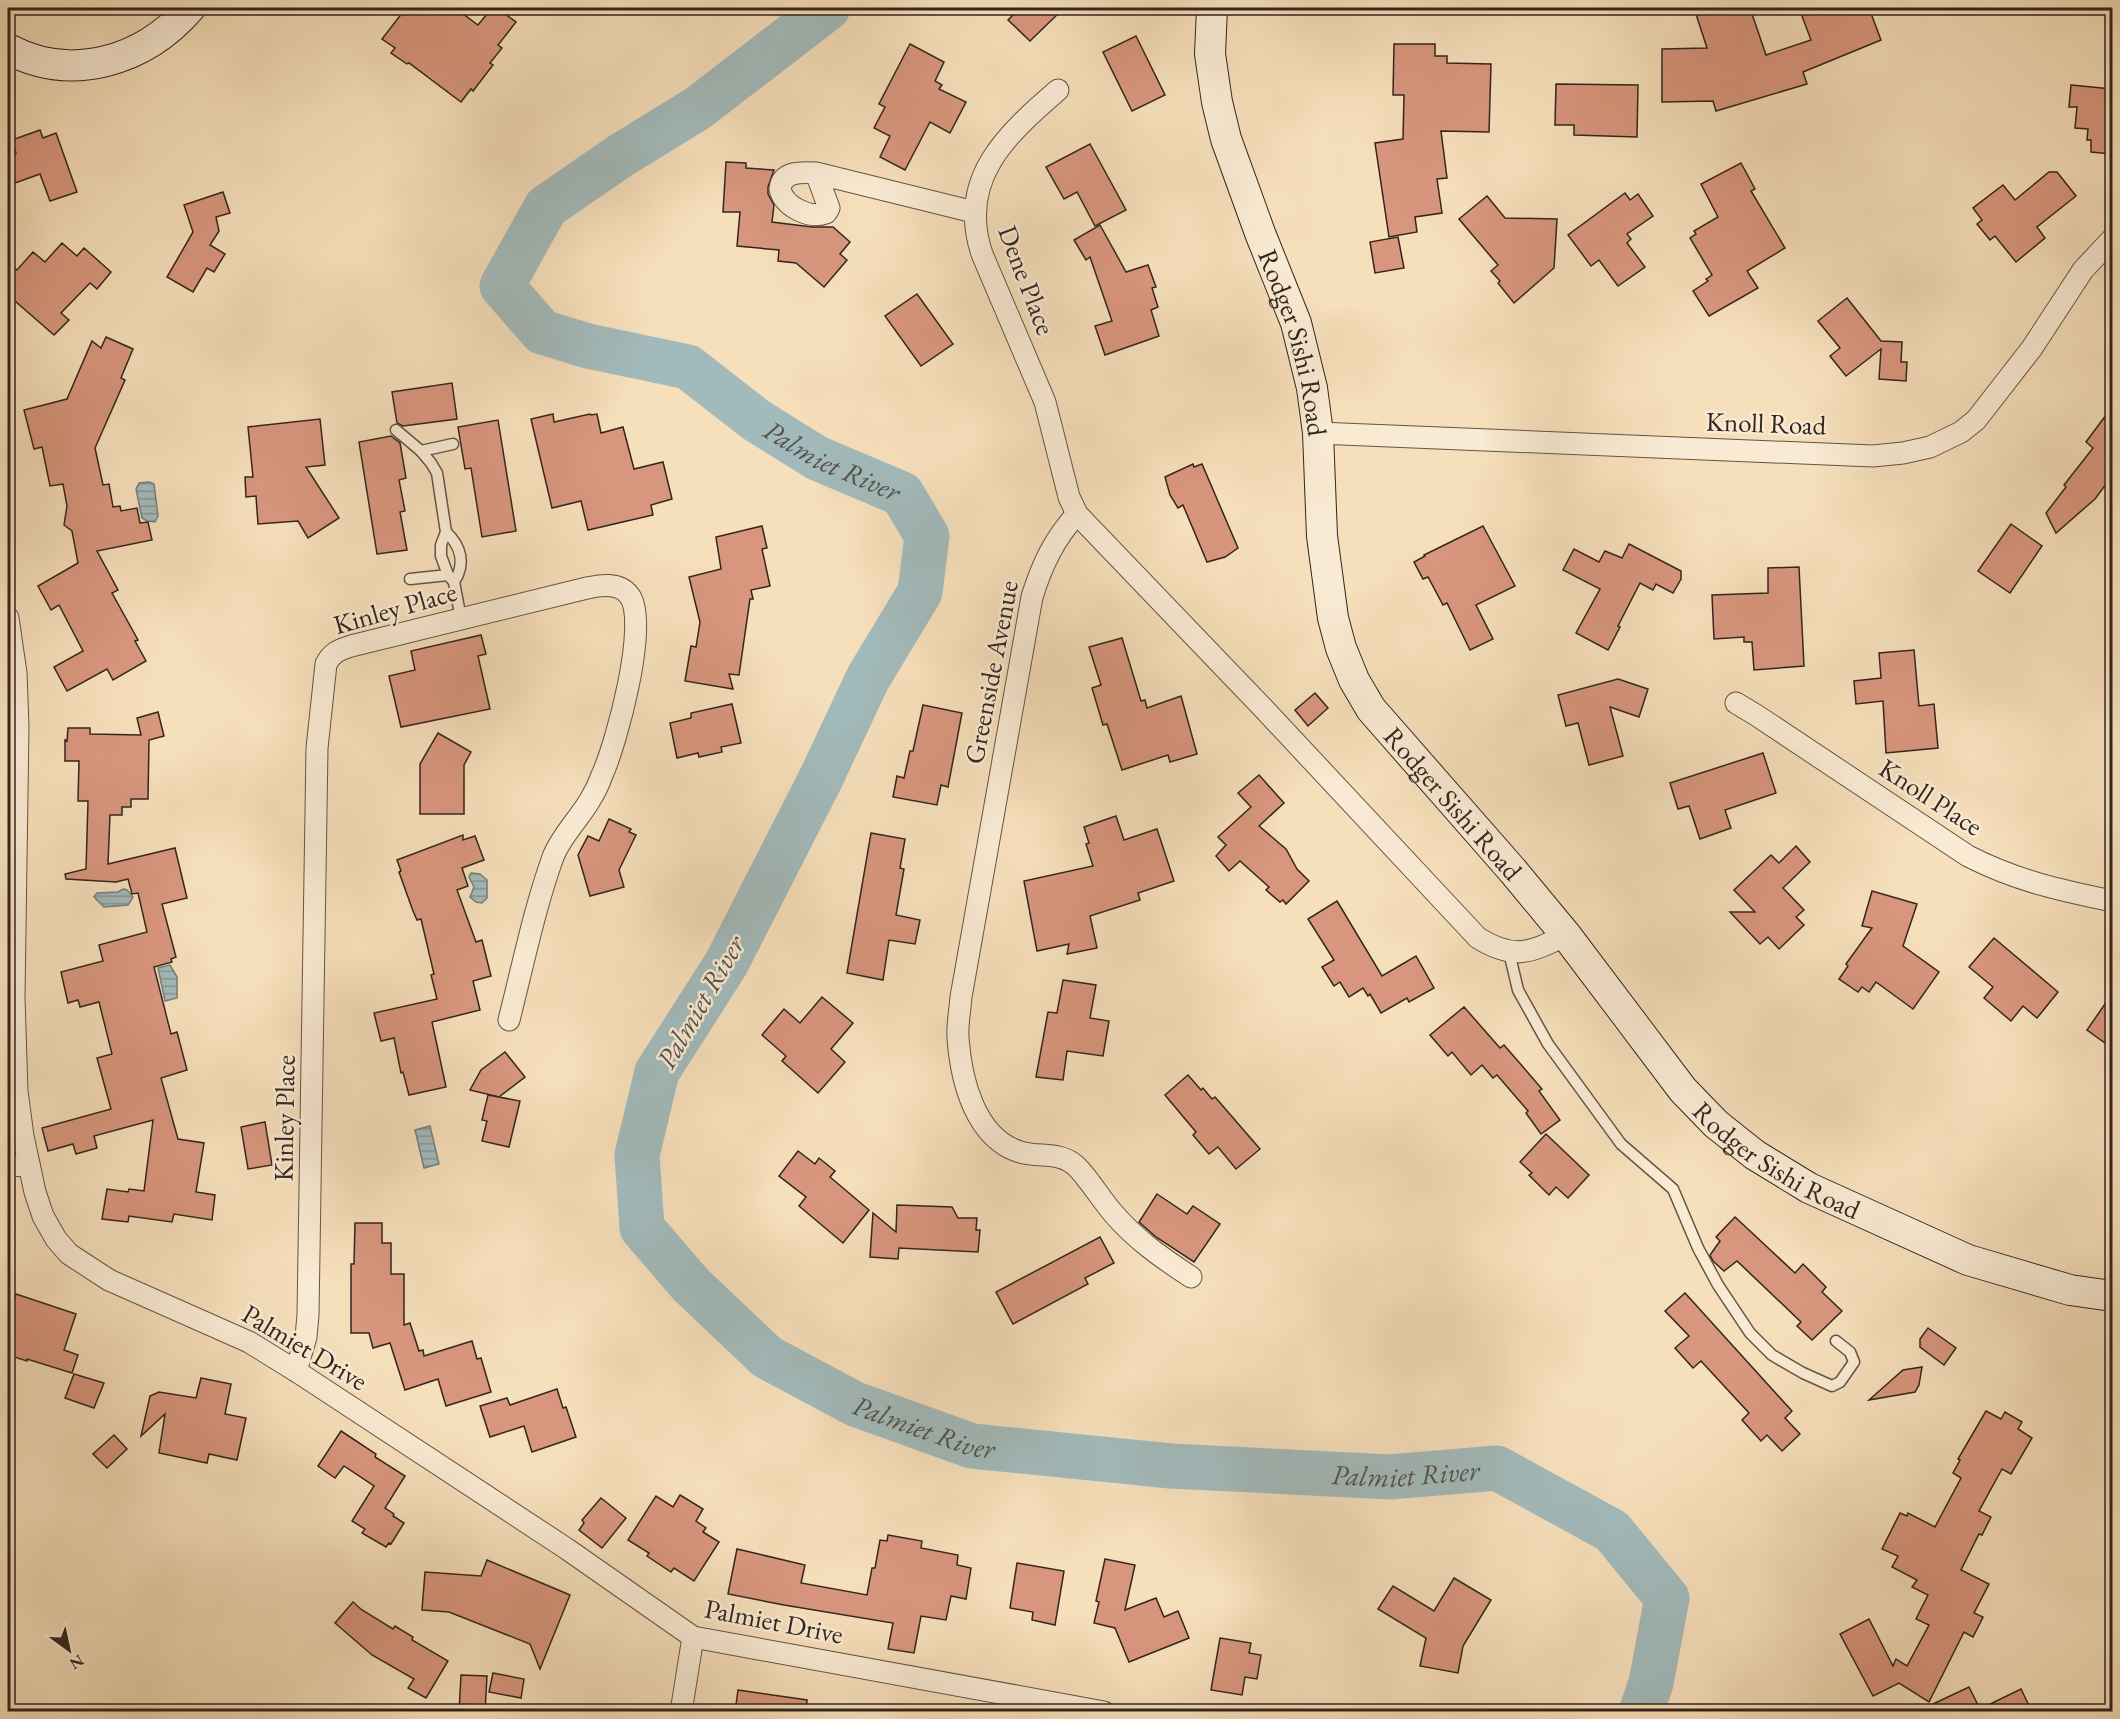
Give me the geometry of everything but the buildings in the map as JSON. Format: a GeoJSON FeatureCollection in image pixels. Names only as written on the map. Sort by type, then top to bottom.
{"type":"FeatureCollection","features":[{"type":"Feature","properties":{"kind":"main road"},"geometry":{"type":"LineString","coordinates":[[8,49],[30,59],[79,66],[114,60],[160,36],[190,8]]}},
{"type":"Feature","properties":{"kind":"main road","name":"Rodger Sishi Road"},"geometry":{"type":"LineString","coordinates":[[1212,8],[1210,54],[1217,102],[1226,139],[1296,323],[1312,388],[1318,433],[1322,536],[1333,618],[1341,648],[1354,680],[1371,709],[1566,935],[1683,1089],[1716,1124],[1755,1155],[1809,1188],[1968,1260],[2070,1290],[2112,1296]]}},
{"type":"Feature","properties":{"kind":"street","name":"Dene Place"},"geometry":{"type":"LineString","coordinates":[[1058,90],[1023,120],[1003,142],[984,172],[974,212],[982,254],[1045,402],[1069,497],[1077,514]]}},
{"type":"Feature","properties":{"kind":"street"},"geometry":{"type":"LineString","coordinates":[[816,173],[974,212]]}},
{"type":"Feature","properties":{"kind":"street","name":"Knoll Road"},"geometry":{"type":"LineString","coordinates":[[1318,433],[1873,456],[1904,453],[1930,447],[1961,432],[1976,420],[2032,348],[2083,270],[2112,239]]}},
{"type":"Feature","properties":{"kind":"street"},"geometry":{"type":"LineString","coordinates":[[1077,514],[1264,709],[1478,938],[1494,948],[1509,952],[1542,947],[1566,935]]}},
{"type":"Feature","properties":{"kind":"street","name":"Greenside Avenue"},"geometry":{"type":"LineString","coordinates":[[1077,514],[1051,547],[1039,573],[1032,597],[961,997],[958,1036],[962,1069],[979,1116],[992,1135],[1003,1145],[1022,1153],[1062,1156],[1068,1160],[1077,1167],[1113,1214],[1138,1239],[1191,1277]]}},
{"type":"Feature","properties":{"kind":"street","name":"Kinley Place"},"geometry":{"type":"LineString","coordinates":[[296,1371],[306,1337],[309,1294],[317,748],[326,663],[336,651],[351,646],[601,585],[623,589],[634,603],[636,615],[636,634],[624,707],[614,743],[591,799],[555,854],[543,887],[509,1020]]}},
{"type":"Feature","properties":{"kind":"street","name":"Palmiet Drive"},"geometry":{"type":"LineString","coordinates":[[8,618],[16,673],[18,727],[12,834],[18,1166],[56,1239],[69,1254],[109,1280],[249,1342],[567,1549],[693,1637],[1104,1712]]}},
{"type":"Feature","properties":{"kind":"street","name":"Knoll Place"},"geometry":{"type":"LineString","coordinates":[[1736,703],[1968,856],[1994,870],[2023,880],[2112,901]]}},
{"type":"Feature","properties":{"kind":"street"},"geometry":{"type":"LineString","coordinates":[[681,1712],[693,1637]]}},
{"type":"Feature","properties":{"kind":"lane"},"geometry":{"type":"LineString","coordinates":[[396,430],[421,451],[436,473],[446,531],[458,546],[461,561],[460,573],[451,578],[410,579]]}},
{"type":"Feature","properties":{"kind":"lane"},"geometry":{"type":"LineString","coordinates":[[421,451],[453,444]]}},
{"type":"Feature","properties":{"kind":"lane"},"geometry":{"type":"LineString","coordinates":[[446,531],[441,545],[441,556],[451,578],[461,619]]}},
{"type":"Feature","properties":{"kind":"lane"},"geometry":{"type":"LineString","coordinates":[[1509,952],[1518,990],[1548,1044],[1621,1144],[1673,1189],[1698,1248],[1718,1285],[1750,1333],[1772,1355],[1832,1386],[1840,1382],[1854,1362],[1850,1352],[1836,1341]]}},
{"type":"Feature","properties":{"kind":"water"},"geometry":{"type":"Polygon","coordinates":[[[139,483],[154,484],[158,516],[155,522],[142,518],[136,489],[139,483]]]}},
{"type":"Feature","properties":{"kind":"water"},"geometry":{"type":"Polygon","coordinates":[[[471,873],[480,874],[487,880],[487,898],[482,903],[470,897],[474,887],[469,877],[471,873]]]}},
{"type":"Feature","properties":{"kind":"water"},"geometry":{"type":"Polygon","coordinates":[[[123,889],[133,897],[128,905],[104,907],[94,897],[97,893],[118,892],[123,889]]]}},
{"type":"Feature","properties":{"kind":"water"},"geometry":{"type":"Polygon","coordinates":[[[170,965],[177,977],[177,998],[165,1001],[158,968],[170,965]]]}},
{"type":"Feature","properties":{"kind":"water"},"geometry":{"type":"Polygon","coordinates":[[[430,1126],[439,1164],[424,1168],[415,1130],[430,1126]]]}},
{"type":"Feature","properties":{"kind":"waterway","name":"Palmiet River"},"geometry":{"type":"LineString","coordinates":[[828,8],[698,108],[620,156],[546,207],[502,286],[542,332],[588,346],[688,367],[756,420],[817,458],[902,494],[927,536],[920,592],[868,678],[821,778],[726,964],[657,1072],[637,1155],[642,1228],[691,1285],[767,1357],[855,1404],[972,1446],[1171,1466],[1390,1477],[1497,1468],[1612,1531],[1667,1598],[1651,1683],[1641,1712]]}}]}
